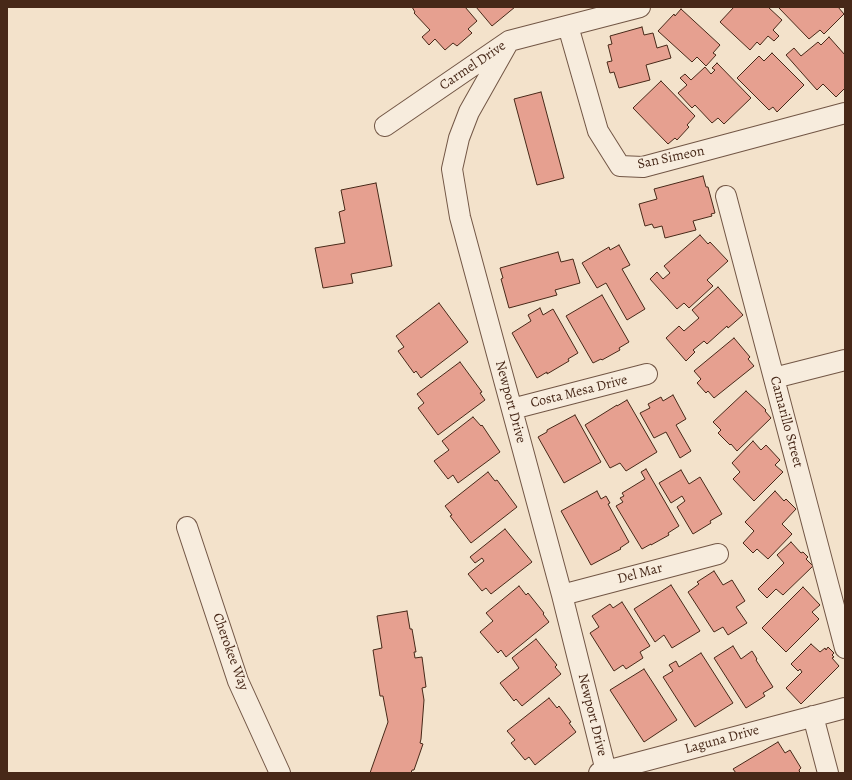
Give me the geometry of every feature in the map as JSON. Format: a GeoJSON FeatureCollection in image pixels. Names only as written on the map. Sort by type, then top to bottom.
{"type":"FeatureCollection","features":[{"type":"Feature","properties":{"kind":"street","name":"Carmel Drive"},"geometry":{"type":"LineString","coordinates":[[385,126],[509,40],[640,7]]}},
{"type":"Feature","properties":{"kind":"street","name":"San Simeon"},"geometry":{"type":"LineString","coordinates":[[568,26],[598,132],[620,166],[643,167],[845,114]]}},
{"type":"Feature","properties":{"kind":"street","name":"Newport Drive"},"geometry":{"type":"LineString","coordinates":[[509,40],[468,112],[459,138],[452,169],[460,217],[562,595],[603,772]]}},
{"type":"Feature","properties":{"kind":"street","name":"Camarillo Street"},"geometry":{"type":"LineString","coordinates":[[726,196],[845,648]]}},
{"type":"Feature","properties":{"kind":"street"},"geometry":{"type":"LineString","coordinates":[[774,378],[845,360]]}},
{"type":"Feature","properties":{"kind":"street","name":"Costa Mesa Drive"},"geometry":{"type":"LineString","coordinates":[[512,409],[647,374]]}},
{"type":"Feature","properties":{"kind":"street","name":"Cherokee Way"},"geometry":{"type":"LineString","coordinates":[[186,527],[238,681],[280,773]]}},
{"type":"Feature","properties":{"kind":"street","name":"Del Mar"},"geometry":{"type":"LineString","coordinates":[[562,595],[718,554]]}},
{"type":"Feature","properties":{"kind":"street","name":"Laguna Drive"},"geometry":{"type":"LineString","coordinates":[[603,772],[641,768],[813,716],[845,708]]}},
{"type":"Feature","properties":{"kind":"street"},"geometry":{"type":"LineString","coordinates":[[813,716],[828,773]]}},
{"type":"Feature","properties":{"kind":"building"},"geometry":{"type":"Polygon","coordinates":[[[412,7],[465,7],[477,21],[468,29],[472,33],[457,46],[453,43],[445,50],[435,39],[429,45],[422,37],[430,30],[414,13],[415,12],[412,7]]]}},
{"type":"Feature","properties":{"kind":"building"},"geometry":{"type":"Polygon","coordinates":[[[476,7],[515,7],[492,26],[476,7]]]}},
{"type":"Feature","properties":{"kind":"building"},"geometry":{"type":"Polygon","coordinates":[[[734,7],[768,7],[782,20],[773,30],[779,36],[774,41],[768,36],[760,45],[757,42],[750,50],[720,22],[734,7]]]}},
{"type":"Feature","properties":{"kind":"building"},"geometry":{"type":"Polygon","coordinates":[[[778,7],[838,7],[844,14],[824,34],[820,30],[809,39],[778,7]]]}},
{"type":"Feature","properties":{"kind":"building"},"geometry":{"type":"Polygon","coordinates":[[[681,9],[720,45],[713,53],[716,55],[706,66],[697,57],[692,62],[658,31],[674,14],[675,16],[681,9]]]}},
{"type":"Feature","properties":{"kind":"building"},"geometry":{"type":"Polygon","coordinates":[[[642,27],[644,35],[653,33],[657,48],[667,45],[671,58],[646,65],[650,80],[619,88],[614,72],[610,73],[607,62],[612,61],[608,45],[612,44],[610,36],[642,27]]]}},
{"type":"Feature","properties":{"kind":"building"},"geometry":{"type":"Polygon","coordinates":[[[829,37],[845,55],[845,88],[836,97],[823,84],[817,90],[786,55],[794,48],[801,56],[818,42],[821,45],[829,37]]]}},
{"type":"Feature","properties":{"kind":"building"},"geometry":{"type":"Polygon","coordinates":[[[772,53],[804,85],[777,112],[773,107],[769,110],[737,78],[759,56],[764,61],[772,53]]]}},
{"type":"Feature","properties":{"kind":"building"},"geometry":{"type":"Polygon","coordinates":[[[717,63],[751,98],[724,124],[718,118],[712,123],[695,105],[692,108],[678,93],[687,85],[680,78],[685,74],[691,80],[705,67],[711,74],[715,70],[712,68],[717,63]]]}},
{"type":"Feature","properties":{"kind":"building"},"geometry":{"type":"Polygon","coordinates":[[[661,81],[695,116],[687,125],[689,127],[677,140],[675,138],[668,144],[633,108],[661,81]]]}},
{"type":"Feature","properties":{"kind":"building"},"geometry":{"type":"Polygon","coordinates":[[[541,92],[564,178],[537,185],[514,99],[541,92]]]}},
{"type":"Feature","properties":{"kind":"building"},"geometry":{"type":"Polygon","coordinates":[[[703,176],[706,187],[708,187],[715,213],[711,214],[712,216],[693,221],[696,230],[665,238],[662,226],[654,228],[652,224],[645,226],[639,204],[657,199],[654,189],[703,176]]]}},
{"type":"Feature","properties":{"kind":"building"},"geometry":{"type":"Polygon","coordinates":[[[376,183],[392,266],[351,274],[353,283],[323,288],[315,248],[345,243],[339,212],[345,210],[341,190],[376,183]]]}},
{"type":"Feature","properties":{"kind":"building"},"geometry":{"type":"Polygon","coordinates":[[[700,235],[708,244],[710,242],[728,261],[707,280],[713,286],[689,308],[684,303],[677,309],[650,279],[657,272],[663,279],[670,273],[664,266],[700,235]]]}},
{"type":"Feature","properties":{"kind":"building"},"geometry":{"type":"Polygon","coordinates":[[[619,245],[630,265],[622,269],[645,309],[627,320],[606,283],[597,288],[582,263],[609,247],[610,250],[619,245]]]}},
{"type":"Feature","properties":{"kind":"building"},"geometry":{"type":"Polygon","coordinates":[[[558,252],[561,262],[573,259],[580,283],[555,290],[557,295],[509,308],[501,279],[503,278],[500,268],[558,252]]]}},
{"type":"Feature","properties":{"kind":"building"},"geometry":{"type":"Polygon","coordinates":[[[718,287],[743,315],[728,328],[727,326],[707,344],[704,341],[693,350],[695,352],[686,361],[666,338],[679,326],[684,331],[699,318],[692,310],[718,287]]]}},
{"type":"Feature","properties":{"kind":"building"},"geometry":{"type":"Polygon","coordinates":[[[602,295],[629,342],[619,348],[620,350],[602,360],[601,359],[593,363],[566,316],[602,295]]]}},
{"type":"Feature","properties":{"kind":"building"},"geometry":{"type":"Polygon","coordinates":[[[439,303],[468,342],[421,378],[416,371],[414,373],[398,351],[404,347],[396,336],[439,303]]]}},
{"type":"Feature","properties":{"kind":"building"},"geometry":{"type":"Polygon","coordinates":[[[540,308],[543,315],[553,309],[578,353],[568,359],[569,361],[537,378],[512,333],[531,321],[528,315],[540,308]]]}},
{"type":"Feature","properties":{"kind":"building"},"geometry":{"type":"Polygon","coordinates":[[[734,338],[750,357],[748,359],[754,366],[714,398],[708,391],[706,393],[697,383],[701,379],[694,371],[734,338]]]}},
{"type":"Feature","properties":{"kind":"building"},"geometry":{"type":"Polygon","coordinates":[[[460,362],[482,392],[480,393],[485,400],[438,435],[418,408],[424,403],[417,394],[460,362]]]}},
{"type":"Feature","properties":{"kind":"building"},"geometry":{"type":"Polygon","coordinates":[[[746,391],[766,410],[765,411],[771,418],[737,451],[718,433],[721,430],[713,422],[746,391]]]}},
{"type":"Feature","properties":{"kind":"building"},"geometry":{"type":"Polygon","coordinates":[[[673,395],[686,419],[676,425],[691,451],[680,458],[666,432],[654,438],[640,413],[650,408],[648,404],[661,397],[663,401],[673,395]]]}},
{"type":"Feature","properties":{"kind":"building"},"geometry":{"type":"Polygon","coordinates":[[[627,400],[657,452],[626,471],[620,463],[610,468],[585,425],[627,400]]]}},
{"type":"Feature","properties":{"kind":"building"},"geometry":{"type":"Polygon","coordinates":[[[575,415],[601,462],[564,483],[538,437],[547,432],[547,430],[575,415]]]}},
{"type":"Feature","properties":{"kind":"building"},"geometry":{"type":"Polygon","coordinates":[[[473,417],[481,426],[482,425],[500,452],[458,483],[453,475],[448,479],[434,461],[449,450],[442,441],[473,417]]]}},
{"type":"Feature","properties":{"kind":"building"},"geometry":{"type":"Polygon","coordinates":[[[753,441],[761,450],[766,445],[780,460],[775,465],[783,472],[754,501],[733,479],[740,472],[732,463],[753,441]]]}},
{"type":"Feature","properties":{"kind":"building"},"geometry":{"type":"Polygon","coordinates":[[[646,469],[679,526],[668,533],[669,535],[642,549],[616,506],[623,502],[620,498],[624,496],[622,493],[645,479],[641,472],[646,469]]]}},
{"type":"Feature","properties":{"kind":"building"},"geometry":{"type":"Polygon","coordinates":[[[681,470],[689,484],[700,477],[722,514],[693,534],[677,507],[685,501],[682,496],[671,503],[659,483],[681,470]]]}},
{"type":"Feature","properties":{"kind":"building"},"geometry":{"type":"Polygon","coordinates":[[[488,472],[495,481],[497,480],[517,507],[471,543],[450,516],[452,515],[445,506],[488,472]]]}},
{"type":"Feature","properties":{"kind":"building"},"geometry":{"type":"Polygon","coordinates":[[[597,491],[601,499],[606,496],[610,503],[608,504],[629,542],[620,548],[621,549],[591,565],[561,511],[597,491]]]}},
{"type":"Feature","properties":{"kind":"building"},"geometry":{"type":"Polygon","coordinates":[[[775,491],[784,501],[786,499],[796,509],[782,524],[792,534],[768,559],[757,549],[753,553],[743,543],[754,531],[745,522],[775,491]]]}},
{"type":"Feature","properties":{"kind":"building"},"geometry":{"type":"Polygon","coordinates":[[[505,529],[532,562],[491,594],[486,588],[482,591],[468,574],[484,561],[482,558],[475,563],[470,557],[505,529]]]}},
{"type":"Feature","properties":{"kind":"building"},"geometry":{"type":"Polygon","coordinates":[[[791,542],[801,553],[803,552],[808,557],[806,559],[813,566],[783,595],[776,589],[767,598],[758,589],[784,563],[777,555],[791,542]]]}},
{"type":"Feature","properties":{"kind":"building"},"geometry":{"type":"Polygon","coordinates":[[[714,571],[723,585],[732,580],[745,601],[736,607],[747,623],[728,635],[723,627],[714,632],[688,592],[699,584],[697,582],[714,571]]]}},
{"type":"Feature","properties":{"kind":"building"},"geometry":{"type":"Polygon","coordinates":[[[671,585],[700,631],[672,648],[664,635],[655,642],[634,609],[671,585]]]}},
{"type":"Feature","properties":{"kind":"building"},"geometry":{"type":"Polygon","coordinates":[[[519,586],[526,595],[528,593],[544,613],[543,614],[549,622],[506,657],[501,650],[498,653],[480,632],[493,621],[486,613],[519,586]]]}},
{"type":"Feature","properties":{"kind":"building"},"geometry":{"type":"Polygon","coordinates":[[[803,587],[820,605],[812,612],[819,619],[786,652],[762,628],[803,587]]]}},
{"type":"Feature","properties":{"kind":"building"},"geometry":{"type":"Polygon","coordinates":[[[622,602],[650,646],[640,652],[643,658],[626,669],[623,665],[614,671],[590,633],[599,627],[592,616],[610,604],[613,608],[622,602]]]}},
{"type":"Feature","properties":{"kind":"building"},"geometry":{"type":"Polygon","coordinates":[[[407,611],[416,652],[414,652],[415,658],[422,657],[426,687],[422,688],[424,700],[420,743],[423,744],[414,770],[412,770],[411,773],[370,773],[388,722],[383,696],[380,696],[373,650],[382,648],[377,616],[407,611]]]}},
{"type":"Feature","properties":{"kind":"building"},"geometry":{"type":"Polygon","coordinates":[[[536,639],[557,665],[555,667],[561,674],[522,706],[516,699],[514,701],[500,683],[519,668],[512,658],[536,639]]]}},
{"type":"Feature","properties":{"kind":"building"},"geometry":{"type":"Polygon","coordinates":[[[811,644],[820,652],[825,648],[826,650],[828,647],[834,653],[832,655],[834,657],[832,658],[839,666],[801,704],[786,688],[802,672],[800,669],[798,671],[791,664],[811,644]]]}},
{"type":"Feature","properties":{"kind":"building"},"geometry":{"type":"Polygon","coordinates":[[[733,646],[741,659],[752,651],[773,687],[763,693],[765,696],[746,708],[714,658],[733,646]]]}},
{"type":"Feature","properties":{"kind":"building"},"geometry":{"type":"Polygon","coordinates":[[[701,653],[733,703],[695,727],[663,677],[673,671],[669,665],[676,661],[679,667],[701,653]]]}},
{"type":"Feature","properties":{"kind":"building"},"geometry":{"type":"Polygon","coordinates":[[[644,669],[677,720],[644,742],[610,690],[644,669]]]}},
{"type":"Feature","properties":{"kind":"building"},"geometry":{"type":"Polygon","coordinates":[[[549,698],[557,708],[559,706],[571,722],[569,723],[576,732],[535,765],[529,757],[525,760],[511,743],[515,740],[507,731],[549,698]]]}},
{"type":"Feature","properties":{"kind":"building"},"geometry":{"type":"Polygon","coordinates":[[[778,742],[785,753],[790,750],[801,768],[799,770],[800,773],[736,773],[733,769],[778,742]]]}}]}
